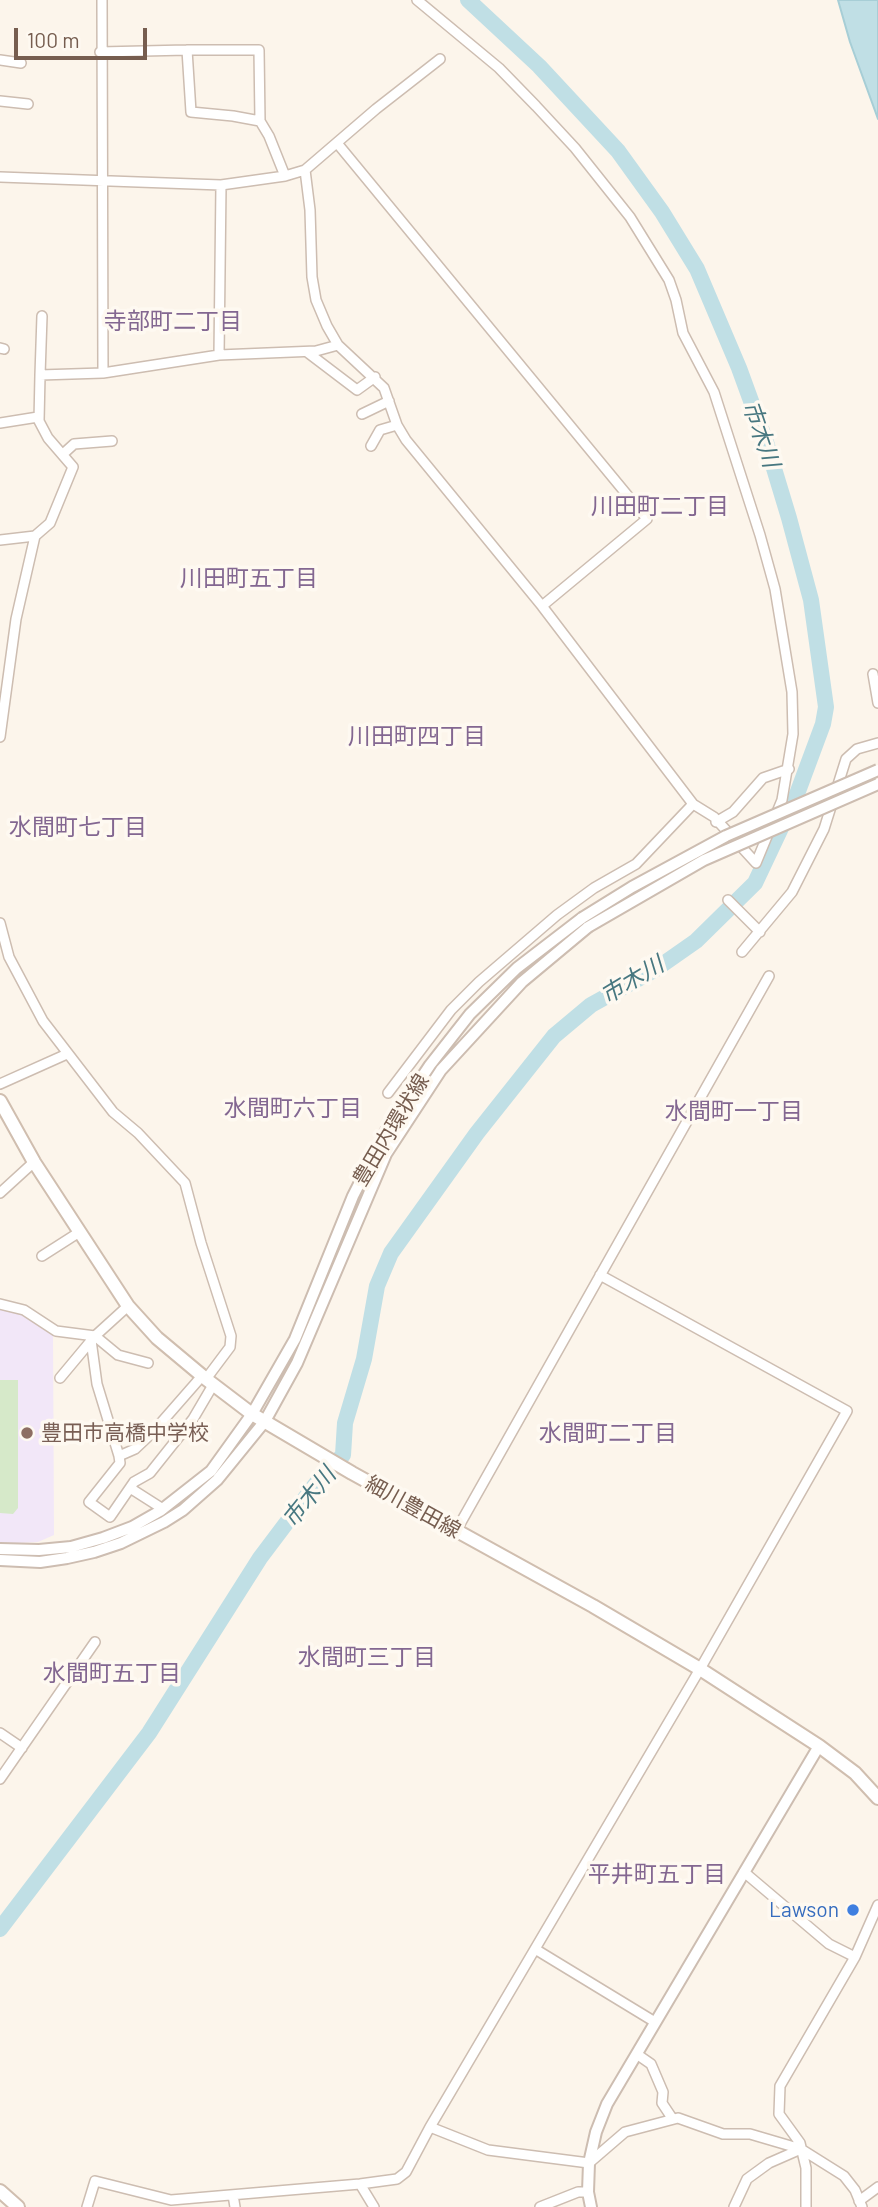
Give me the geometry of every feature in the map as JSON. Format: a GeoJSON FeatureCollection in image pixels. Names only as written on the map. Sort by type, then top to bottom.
{"type":"FeatureCollection","features":[{"type":"Feature","properties":{"kind":"main road","name":"細川豊田線"},"geometry":{"type":"LineString","coordinates":[[0,1101],[78,1233],[128,1306],[157,1338],[207,1380],[252,1415],[700,1669],[819,1746],[855,1773],[878,1798]]}},
{"type":"Feature","properties":{"kind":"main road"},"geometry":{"type":"LineString","coordinates":[[0,2190],[18,2207]]}},
{"type":"Feature","properties":{"kind":"street"},"geometry":{"type":"LineString","coordinates":[[102,0],[100,52],[103,373]]}},
{"type":"Feature","properties":{"kind":"street"},"geometry":{"type":"LineString","coordinates":[[305,170],[314,289],[327,326],[338,345],[384,388],[397,425],[421,460],[542,606],[693,804],[714,817],[756,863],[782,800],[789,769],[793,734],[792,692],[775,589],[761,535],[723,416],[706,373],[683,333],[668,279],[630,217],[575,148],[499,68],[416,0]]}},
{"type":"Feature","properties":{"kind":"street"},"geometry":{"type":"LineString","coordinates":[[187,50],[191,112],[260,121]]}},
{"type":"Feature","properties":{"kind":"street"},"geometry":{"type":"LineString","coordinates":[[100,52],[259,50],[260,121],[285,176]]}},
{"type":"Feature","properties":{"kind":"street"},"geometry":{"type":"LineString","coordinates":[[0,177],[221,185],[285,176],[305,170],[440,59]]}},
{"type":"Feature","properties":{"kind":"street"},"geometry":{"type":"LineString","coordinates":[[0,60],[21,62]]}},
{"type":"Feature","properties":{"kind":"street"},"geometry":{"type":"LineString","coordinates":[[0,101],[28,104]]}},
{"type":"Feature","properties":{"kind":"street"},"geometry":{"type":"LineString","coordinates":[[337,143],[647,519],[542,606]]}},
{"type":"Feature","properties":{"kind":"street"},"geometry":{"type":"LineString","coordinates":[[219,355],[221,185]]}},
{"type":"Feature","properties":{"kind":"street"},"geometry":{"type":"LineString","coordinates":[[0,540],[35,536],[50,523],[73,467],[48,438],[38,417],[42,316]]}},
{"type":"Feature","properties":{"kind":"street"},"geometry":{"type":"LineString","coordinates":[[40,375],[103,373],[219,355],[307,352],[338,345]]}},
{"type":"Feature","properties":{"kind":"street"},"geometry":{"type":"LineString","coordinates":[[307,352],[357,390],[375,377]]}},
{"type":"Feature","properties":{"kind":"street"},"geometry":{"type":"LineString","coordinates":[[362,414],[389,401]]}},
{"type":"Feature","properties":{"kind":"street"},"geometry":{"type":"LineString","coordinates":[[0,423],[38,417]]}},
{"type":"Feature","properties":{"kind":"street"},"geometry":{"type":"LineString","coordinates":[[371,446],[380,430],[397,425]]}},
{"type":"Feature","properties":{"kind":"street"},"geometry":{"type":"LineString","coordinates":[[63,454],[74,444],[112,441]]}},
{"type":"Feature","properties":{"kind":"street"},"geometry":{"type":"LineString","coordinates":[[0,737],[16,619],[35,536]]}},
{"type":"Feature","properties":{"kind":"street"},"geometry":{"type":"LineString","coordinates":[[873,674],[878,703]]}},
{"type":"Feature","properties":{"kind":"street"},"geometry":{"type":"LineString","coordinates":[[742,952],[792,892],[824,829],[846,758],[857,749],[878,743]]}},
{"type":"Feature","properties":{"kind":"street"},"geometry":{"type":"LineString","coordinates":[[716,821],[733,812],[763,778],[789,769]]}},
{"type":"Feature","properties":{"kind":"street","name":"豊田内環状線"},"geometry":{"type":"LineString","coordinates":[[0,1549],[71,1547],[132,1527],[163,1509],[211,1471],[252,1415],[295,1339],[353,1196],[386,1131],[430,1065],[470,1014],[508,977],[632,887],[726,836],[878,770]]}},
{"type":"Feature","properties":{"kind":"street","name":"豊田内環状線"},"geometry":{"type":"LineString","coordinates":[[0,1560],[40,1562],[94,1552],[145,1532],[183,1510],[217,1480],[265,1421],[297,1363],[386,1154],[440,1070],[522,982],[585,923],[704,860],[878,784]]}},
{"type":"Feature","properties":{"kind":"street"},"geometry":{"type":"LineString","coordinates":[[388,1093],[452,1010],[478,982],[556,915],[594,888],[636,864],[693,804]]}},
{"type":"Feature","properties":{"kind":"street"},"geometry":{"type":"LineString","coordinates":[[728,900],[760,932]]}},
{"type":"Feature","properties":{"kind":"street"},"geometry":{"type":"LineString","coordinates":[[0,923],[9,957],[36,1010],[67,1054],[113,1112],[138,1133],[185,1183],[231,1336],[230,1347],[207,1380],[135,1449],[119,1456]]}},
{"type":"Feature","properties":{"kind":"street"},"geometry":{"type":"LineString","coordinates":[[456,1531],[769,976]]}},
{"type":"Feature","properties":{"kind":"street"},"geometry":{"type":"LineString","coordinates":[[0,1084],[67,1054]]}},
{"type":"Feature","properties":{"kind":"street"},"geometry":{"type":"LineString","coordinates":[[0,1194],[34,1162]]}},
{"type":"Feature","properties":{"kind":"street"},"geometry":{"type":"LineString","coordinates":[[42,1256],[78,1233]]}},
{"type":"Feature","properties":{"kind":"street"},"geometry":{"type":"LineString","coordinates":[[87,2207],[95,2181],[167,2200],[360,2184],[397,2179],[406,2172],[700,1669],[847,1411],[600,1275]]}},
{"type":"Feature","properties":{"kind":"street"},"geometry":{"type":"LineString","coordinates":[[0,1304],[24,1310],[56,1331],[93,1338],[118,1354],[148,1363]]}},
{"type":"Feature","properties":{"kind":"street"},"geometry":{"type":"LineString","coordinates":[[60,1378],[93,1338],[128,1306]]}},
{"type":"Feature","properties":{"kind":"street"},"geometry":{"type":"LineString","coordinates":[[93,1338],[97,1384],[120,1463],[89,1502],[110,1517],[134,1482],[150,1473],[193,1419],[207,1380]]}},
{"type":"Feature","properties":{"kind":"street"},"geometry":{"type":"LineString","coordinates":[[130,1488],[163,1509]]}},
{"type":"Feature","properties":{"kind":"street"},"geometry":{"type":"LineString","coordinates":[[0,1779],[95,1642]]}},
{"type":"Feature","properties":{"kind":"street"},"geometry":{"type":"LineString","coordinates":[[0,1733],[22,1748]]}},
{"type":"Feature","properties":{"kind":"street"},"geometry":{"type":"LineString","coordinates":[[591,2207],[588,2192],[589,2162],[596,2132],[607,2104],[819,1746]]}},
{"type":"Feature","properties":{"kind":"street"},"geometry":{"type":"LineString","coordinates":[[744,1872],[829,1944],[855,1957]]}},
{"type":"Feature","properties":{"kind":"street"},"geometry":{"type":"LineString","coordinates":[[806,2207],[806,2168],[800,2143],[779,2114],[780,2086],[855,1957],[878,1905]]}},
{"type":"Feature","properties":{"kind":"street"},"geometry":{"type":"LineString","coordinates":[[536,1949],[655,2022]]}},
{"type":"Feature","properties":{"kind":"street"},"geometry":{"type":"LineString","coordinates":[[638,2055],[651,2064],[663,2091],[662,2102],[672,2118]]}},
{"type":"Feature","properties":{"kind":"street"},"geometry":{"type":"LineString","coordinates":[[430,2127],[488,2150],[589,2162],[625,2132],[678,2118],[723,2134],[750,2134],[801,2149],[844,2176],[855,2190],[860,2204],[878,2187]]}},
{"type":"Feature","properties":{"kind":"street"},"geometry":{"type":"LineString","coordinates":[[734,2207],[747,2179],[769,2163],[801,2149]]}},
{"type":"Feature","properties":{"kind":"street"},"geometry":{"type":"LineString","coordinates":[[360,2184],[374,2207]]}},
{"type":"Feature","properties":{"kind":"street"},"geometry":{"type":"LineString","coordinates":[[540,2207],[578,2192],[588,2192]]}},
{"type":"Feature","properties":{"kind":"street"},"geometry":{"type":"LineString","coordinates":[[233,2195],[235,2207]]}},
{"type":"Feature","properties":{"kind":"shaded area","name":"豊田市高橋中学校"},"geometry":{"type":"Polygon","coordinates":[[[0,1307],[30,1313],[53,1330],[54,1535],[38,1542],[0,1544],[0,1307]]]}},
{"type":"Feature","properties":{"kind":"green space"},"geometry":{"type":"Polygon","coordinates":[[[0,1380],[18,1380],[18,1508],[13,1514],[0,1513],[0,1380]]]}},
{"type":"Feature","properties":{"kind":"water"},"geometry":{"type":"Polygon","coordinates":[[[838,0],[878,0],[878,119],[850,42],[838,0]]]}},
{"type":"Feature","properties":{"kind":"waterway","name":"市木川"},"geometry":{"type":"LineString","coordinates":[[0,1929],[149,1733],[260,1558],[318,1481],[343,1455],[345,1423],[364,1359],[377,1286],[391,1253],[477,1133],[554,1036],[591,1005],[656,969],[696,941],[755,883],[797,794],[823,724],[826,707],[811,600],[789,518],[766,442],[739,368],[697,269],[662,212],[618,151],[539,66],[468,0]]}},
{"type":"Feature","properties":{"kind":"place","name":"豊田市高橋中学校"},"geometry":{"type":"Point","coordinates":[27,1433]}},
{"type":"Feature","properties":{"kind":"place","name":"Lawson"},"geometry":{"type":"Point","coordinates":[853,1910]}},
{"type":"Feature","properties":{"kind":"district","name":"寺部町二丁目"},"geometry":{"type":"Point","coordinates":[173,321]}},
{"type":"Feature","properties":{"kind":"district","name":"川田町二丁目"},"geometry":{"type":"Point","coordinates":[660,506]}},
{"type":"Feature","properties":{"kind":"district","name":"川田町五丁目"},"geometry":{"type":"Point","coordinates":[249,578]}},
{"type":"Feature","properties":{"kind":"district","name":"川田町四丁目"},"geometry":{"type":"Point","coordinates":[417,736]}},
{"type":"Feature","properties":{"kind":"district","name":"水間町七丁目"},"geometry":{"type":"Point","coordinates":[78,827]}},
{"type":"Feature","properties":{"kind":"district","name":"水間町六丁目"},"geometry":{"type":"Point","coordinates":[293,1108]}},
{"type":"Feature","properties":{"kind":"district","name":"水間町一丁目"},"geometry":{"type":"Point","coordinates":[734,1111]}},
{"type":"Feature","properties":{"kind":"district","name":"水間町二丁目"},"geometry":{"type":"Point","coordinates":[608,1433]}},
{"type":"Feature","properties":{"kind":"district","name":"水間町三丁目"},"geometry":{"type":"Point","coordinates":[367,1657]}},
{"type":"Feature","properties":{"kind":"district","name":"水間町五丁目"},"geometry":{"type":"Point","coordinates":[112,1673]}},
{"type":"Feature","properties":{"kind":"district","name":"平井町五丁目"},"geometry":{"type":"Point","coordinates":[657,1874]}}]}
